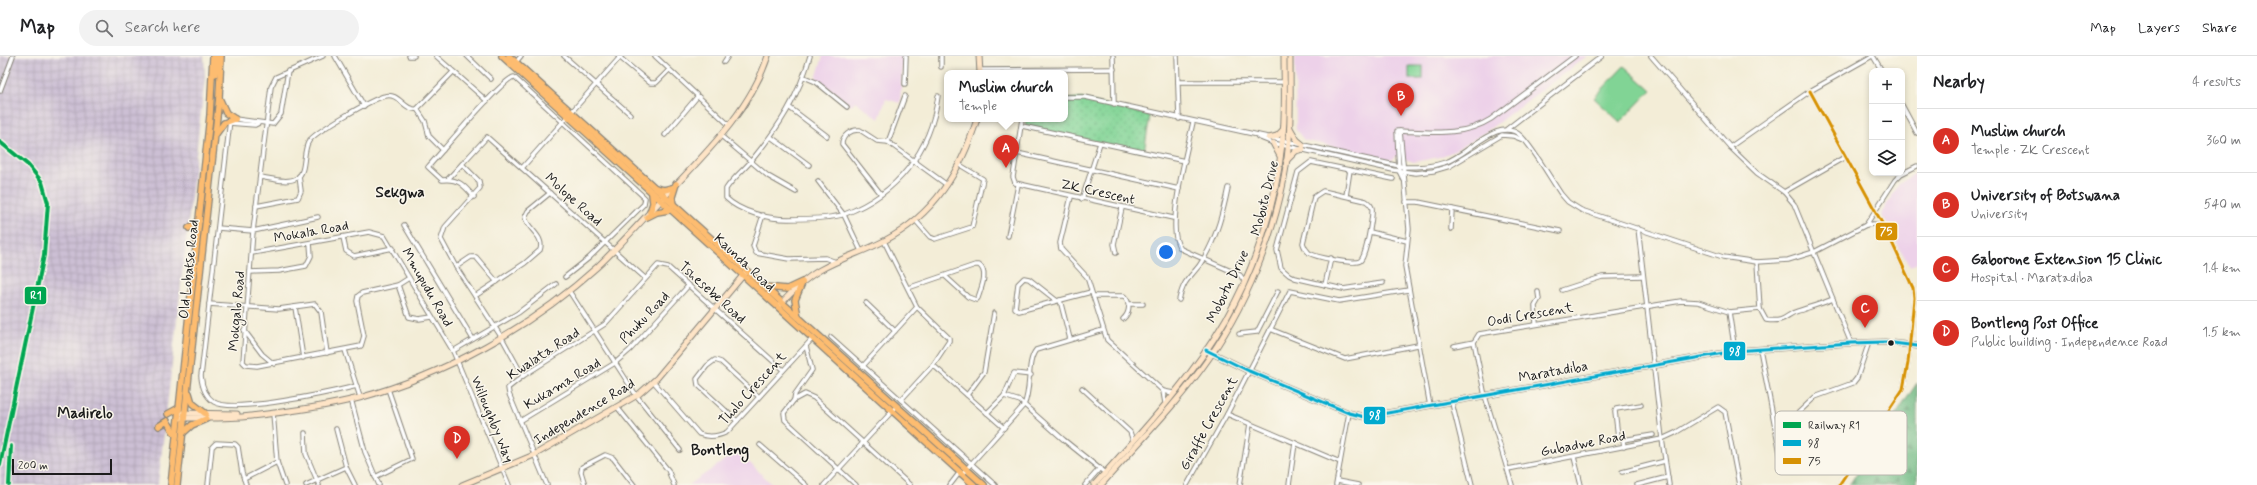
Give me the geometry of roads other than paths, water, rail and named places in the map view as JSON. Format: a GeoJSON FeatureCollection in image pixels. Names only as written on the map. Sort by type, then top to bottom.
{"type":"FeatureCollection","features":[{"type":"Feature","properties":{"kind":"main road"},"geometry":{"type":"LineString","coordinates":[[208,56],[212,66]]}},
{"type":"Feature","properties":{"kind":"main road","name":"Old Lobatse Road"},"geometry":{"type":"LineString","coordinates":[[177,485],[179,435],[213,56]]}},
{"type":"Feature","properties":{"kind":"main road"},"geometry":{"type":"LineString","coordinates":[[212,79],[218,56]]}},
{"type":"Feature","properties":{"kind":"main road","name":"Old Lobatse Road"},"geometry":{"type":"LineString","coordinates":[[181,414],[189,385],[219,98],[221,56]]}},
{"type":"Feature","properties":{"kind":"main road"},"geometry":{"type":"LineString","coordinates":[[221,64],[226,56]]}},
{"type":"Feature","properties":{"kind":"main road","name":"Kaunda Road"},"geometry":{"type":"LineString","coordinates":[[502,56],[654,191],[669,210],[746,273],[766,287],[779,306],[798,317],[963,472],[974,485]]}},
{"type":"Feature","properties":{"kind":"main road","name":"Kaunda Road"},"geometry":{"type":"LineString","coordinates":[[509,56],[569,115]]}},
{"type":"Feature","properties":{"kind":"main road"},"geometry":{"type":"LineString","coordinates":[[214,136],[222,125],[231,121],[219,98]]}},
{"type":"Feature","properties":{"kind":"main road"},"geometry":{"type":"LineString","coordinates":[[648,215],[653,203],[654,191],[664,190],[674,186]]}},
{"type":"Feature","properties":{"kind":"main road"},"geometry":{"type":"LineString","coordinates":[[673,205],[672,197],[674,186]]}},
{"type":"Feature","properties":{"kind":"main road","name":"Kaunda Road"},"geometry":{"type":"LineString","coordinates":[[662,200],[673,205],[813,338],[895,408]]}},
{"type":"Feature","properties":{"kind":"main road"},"geometry":{"type":"LineString","coordinates":[[648,215],[669,210]]}},
{"type":"Feature","properties":{"kind":"main road"},"geometry":{"type":"LineString","coordinates":[[189,228],[199,221]]}},
{"type":"Feature","properties":{"kind":"main road"},"geometry":{"type":"LineString","coordinates":[[766,287],[787,289],[802,282]]}},
{"type":"Feature","properties":{"kind":"main road"},"geometry":{"type":"LineString","coordinates":[[798,317],[795,300],[802,282]]}},
{"type":"Feature","properties":{"kind":"main road"},"geometry":{"type":"LineString","coordinates":[[159,426],[165,421],[169,422],[179,435],[192,424],[206,416],[192,403],[189,385]]}},
{"type":"Feature","properties":{"kind":"main road"},"geometry":{"type":"LineString","coordinates":[[168,414],[181,414]]}},
{"type":"Feature","properties":{"kind":"main road","name":"Old Lobatse Road"},"geometry":{"type":"LineString","coordinates":[[171,485],[179,435]]}},
{"type":"Feature","properties":{"kind":"main road","name":"Kaunda Road"},"geometry":{"type":"LineString","coordinates":[[963,472],[984,485]]}},
{"type":"Feature","properties":{"kind":"street"},"geometry":{"type":"LineString","coordinates":[[0,91],[13,56]]}},
{"type":"Feature","properties":{"kind":"street","name":"Mokgalo Road"},"geometry":{"type":"LineString","coordinates":[[323,56],[288,71],[276,77],[273,81],[253,231],[242,356],[246,365],[257,366],[274,364],[361,346],[364,340],[357,301],[358,296],[362,293],[398,285]]}},
{"type":"Feature","properties":{"kind":"street"},"geometry":{"type":"LineString","coordinates":[[335,56],[364,106]]}},
{"type":"Feature","properties":{"kind":"street"},"geometry":{"type":"LineString","coordinates":[[409,56],[414,56]]}},
{"type":"Feature","properties":{"kind":"street"},"geometry":{"type":"LineString","coordinates":[[436,56],[487,101]]}},
{"type":"Feature","properties":{"kind":"street"},"geometry":{"type":"LineString","coordinates":[[467,56],[491,79]]}},
{"type":"Feature","properties":{"kind":"street"},"geometry":{"type":"LineString","coordinates":[[516,62],[521,56]]}},
{"type":"Feature","properties":{"kind":"street"},"geometry":{"type":"LineString","coordinates":[[564,56],[630,114]]}},
{"type":"Feature","properties":{"kind":"street"},"geometry":{"type":"LineString","coordinates":[[655,56],[697,97],[729,125]]}},
{"type":"Feature","properties":{"kind":"street"},"geometry":{"type":"LineString","coordinates":[[724,62],[728,56]]}},
{"type":"Feature","properties":{"kind":"street"},"geometry":{"type":"LineString","coordinates":[[181,414],[206,416],[256,415],[360,397],[388,389],[458,360],[502,338],[569,291],[614,251],[648,215],[729,125],[754,91],[768,56]]}},
{"type":"Feature","properties":{"kind":"street"},"geometry":{"type":"LineString","coordinates":[[810,56],[804,77],[790,108],[771,137],[728,185],[725,194],[726,198],[735,205],[763,215],[797,219],[844,215],[881,194],[903,177],[915,162],[934,121],[938,96]]}},
{"type":"Feature","properties":{"kind":"street"},"geometry":{"type":"LineString","coordinates":[[905,84],[906,56]]}},
{"type":"Feature","properties":{"kind":"street"},"geometry":{"type":"LineString","coordinates":[[941,56],[941,66]]}},
{"type":"Feature","properties":{"kind":"street"},"geometry":{"type":"LineString","coordinates":[[979,56],[980,70]]}},
{"type":"Feature","properties":{"kind":"street"},"geometry":{"type":"LineString","coordinates":[[1113,56],[1114,104]]}},
{"type":"Feature","properties":{"kind":"street"},"geometry":{"type":"LineString","coordinates":[[1177,56],[1179,119]]}},
{"type":"Feature","properties":{"kind":"street","name":"Mobutu Drive"},"geometry":{"type":"LineString","coordinates":[[1094,485],[1165,403],[1206,350],[1226,319],[1245,282],[1267,220],[1280,159],[1287,82],[1284,56]]}},
{"type":"Feature","properties":{"kind":"street","name":"Mobuto Drive"},"geometry":{"type":"LineString","coordinates":[[1101,485],[1212,354],[1238,308],[1263,251],[1274,219],[1286,162],[1290,127],[1287,82],[1290,56]]}},
{"type":"Feature","properties":{"kind":"street"},"geometry":{"type":"LineString","coordinates":[[1398,131],[1456,132],[1476,127],[1490,119],[1575,56]]}},
{"type":"Feature","properties":{"kind":"street"},"geometry":{"type":"LineString","coordinates":[[1068,97],[1085,97],[1257,137],[1273,143],[1289,144],[1398,167],[1422,167],[1447,162],[1462,154],[1494,132],[1507,129],[1602,56]]}},
{"type":"Feature","properties":{"kind":"street"},"geometry":{"type":"LineString","coordinates":[[1651,56],[1730,147],[1757,173],[1784,192],[1797,210],[1851,343]]}},
{"type":"Feature","properties":{"kind":"street"},"geometry":{"type":"LineString","coordinates":[[1730,147],[1810,92],[1872,56],[1880,68]]}},
{"type":"Feature","properties":{"kind":"street"},"geometry":{"type":"LineString","coordinates":[[522,168],[620,57],[653,84],[669,70]]}},
{"type":"Feature","properties":{"kind":"street"},"geometry":{"type":"LineString","coordinates":[[1068,71],[1114,70]]}},
{"type":"Feature","properties":{"kind":"street"},"geometry":{"type":"LineString","coordinates":[[231,121],[273,124],[281,114],[288,71]]}},
{"type":"Feature","properties":{"kind":"street"},"geometry":{"type":"LineString","coordinates":[[415,109],[453,72]]}},
{"type":"Feature","properties":{"kind":"street"},"geometry":{"type":"LineString","coordinates":[[474,197],[459,181],[441,179],[428,167],[487,101],[509,78],[514,77],[645,198],[644,204],[606,243],[565,277]]}},
{"type":"Feature","properties":{"kind":"street"},"geometry":{"type":"LineString","coordinates":[[804,77],[816,82],[847,107]]}},
{"type":"Feature","properties":{"kind":"street"},"geometry":{"type":"LineString","coordinates":[[1178,82],[1287,82]]}},
{"type":"Feature","properties":{"kind":"street"},"geometry":{"type":"LineString","coordinates":[[1810,92],[1910,279],[1916,298],[1906,381],[1900,396],[1890,411]]}},
{"type":"Feature","properties":{"kind":"street"},"geometry":{"type":"LineString","coordinates":[[256,206],[298,198],[301,191],[299,176],[308,142],[314,136],[364,106],[390,95],[415,109],[425,121],[430,136],[443,150]]}},
{"type":"Feature","properties":{"kind":"street"},"geometry":{"type":"LineString","coordinates":[[888,142],[905,96]]}},
{"type":"Feature","properties":{"kind":"street"},"geometry":{"type":"LineString","coordinates":[[665,135],[697,97]]}},
{"type":"Feature","properties":{"kind":"street"},"geometry":{"type":"LineString","coordinates":[[790,108],[827,136]]}},
{"type":"Feature","properties":{"kind":"street"},"geometry":{"type":"LineString","coordinates":[[1905,111],[1917,133]]}},
{"type":"Feature","properties":{"kind":"street"},"geometry":{"type":"LineString","coordinates":[[231,121],[255,125],[260,123]]}},
{"type":"Feature","properties":{"kind":"street"},"geometry":{"type":"LineString","coordinates":[[231,121],[201,376],[205,393],[214,402],[228,406],[270,403],[314,396],[356,386]]}},
{"type":"Feature","properties":{"kind":"street"},"geometry":{"type":"LineString","coordinates":[[779,306],[802,282],[836,262],[884,241],[916,221],[948,186],[960,165],[976,122]]}},
{"type":"Feature","properties":{"kind":"street"},"geometry":{"type":"LineString","coordinates":[[1008,236],[1018,185],[1013,177],[1022,122]]}},
{"type":"Feature","properties":{"kind":"street"},"geometry":{"type":"LineString","coordinates":[[1192,122],[1186,161],[1173,218],[1178,247],[1240,275],[1245,282]]}},
{"type":"Feature","properties":{"kind":"street"},"geometry":{"type":"LineString","coordinates":[[1022,126],[1186,161]]}},
{"type":"Feature","properties":{"kind":"street"},"geometry":{"type":"LineString","coordinates":[[1290,127],[1294,137],[1303,147],[1404,172],[1433,171],[1450,166],[1502,135],[1513,136],[1524,141]]}},
{"type":"Feature","properties":{"kind":"street"},"geometry":{"type":"LineString","coordinates":[[1507,129],[1520,135],[1561,194],[1573,206],[1723,258],[1757,262],[1794,260],[1814,252],[1866,226],[1872,224],[1882,225]]}},
{"type":"Feature","properties":{"kind":"street"},"geometry":{"type":"LineString","coordinates":[[881,194],[841,142],[849,132],[856,130],[877,141],[888,142],[948,186]]}},
{"type":"Feature","properties":{"kind":"street"},"geometry":{"type":"LineString","coordinates":[[1269,138],[1277,136],[1283,130]]}},
{"type":"Feature","properties":{"kind":"street"},"geometry":{"type":"LineString","coordinates":[[1398,131],[1398,167],[1403,179]]}},
{"type":"Feature","properties":{"kind":"street"},"geometry":{"type":"LineString","coordinates":[[1398,131],[1404,167],[1403,179],[1408,223],[1405,261],[1418,345],[1430,406]]}},
{"type":"Feature","properties":{"kind":"street"},"geometry":{"type":"LineString","coordinates":[[720,135],[772,179],[796,192]]}},
{"type":"Feature","properties":{"kind":"street","name":"Molope Road"},"geometry":{"type":"LineString","coordinates":[[462,164],[487,136],[645,278]]}},
{"type":"Feature","properties":{"kind":"street"},"geometry":{"type":"LineString","coordinates":[[771,137],[809,166]]}},
{"type":"Feature","properties":{"kind":"street"},"geometry":{"type":"LineString","coordinates":[[1257,137],[1269,138],[1282,143]]}},
{"type":"Feature","properties":{"kind":"street"},"geometry":{"type":"LineString","coordinates":[[1082,199],[1100,143]]}},
{"type":"Feature","properties":{"kind":"street"},"geometry":{"type":"LineString","coordinates":[[1273,143],[1279,150],[1280,159]]}},
{"type":"Feature","properties":{"kind":"street"},"geometry":{"type":"LineString","coordinates":[[1286,162],[1293,152],[1303,147]]}},
{"type":"Feature","properties":{"kind":"street"},"geometry":{"type":"LineString","coordinates":[[1017,153],[1179,189]]}},
{"type":"Feature","properties":{"kind":"street"},"geometry":{"type":"LineString","coordinates":[[1784,192],[1845,157]]}},
{"type":"Feature","properties":{"kind":"street"},"geometry":{"type":"LineString","coordinates":[[1383,283],[1343,289],[1289,275],[1281,268],[1277,250],[1298,170],[1314,161],[1393,179]]}},
{"type":"Feature","properties":{"kind":"street"},"geometry":{"type":"LineString","coordinates":[[448,179],[462,164],[479,181],[479,190],[442,234],[443,245],[502,338],[523,376]]}},
{"type":"Feature","properties":{"kind":"street"},"geometry":{"type":"LineString","coordinates":[[916,221],[930,237],[935,239],[972,227],[983,179],[960,165]]}},
{"type":"Feature","properties":{"kind":"street"},"geometry":{"type":"LineString","coordinates":[[1866,226],[1874,211],[1895,180],[1901,174],[1917,166]]}},
{"type":"Feature","properties":{"kind":"street"},"geometry":{"type":"LineString","coordinates":[[1346,196],[1350,170]]}},
{"type":"Feature","properties":{"kind":"street"},"geometry":{"type":"LineString","coordinates":[[260,177],[285,181],[299,176]]}},
{"type":"Feature","properties":{"kind":"street"},"geometry":{"type":"LineString","coordinates":[[818,181],[844,215],[861,251]]}},
{"type":"Feature","properties":{"kind":"street","name":"ZK Crescent"},"geometry":{"type":"LineString","coordinates":[[1018,185],[1173,218]]}},
{"type":"Feature","properties":{"kind":"street"},"geometry":{"type":"LineString","coordinates":[[1179,300],[1182,287],[1188,277],[1204,260],[1217,233],[1228,188]]}},
{"type":"Feature","properties":{"kind":"street"},"geometry":{"type":"LineString","coordinates":[[1327,191],[1366,201],[1370,205],[1372,211],[1370,232],[1362,260],[1350,263],[1311,254],[1305,249],[1303,243],[1314,197],[1317,194],[1327,191]]}},
{"type":"Feature","properties":{"kind":"street"},"geometry":{"type":"LineString","coordinates":[[475,296],[497,282],[540,250],[540,240],[526,223],[525,217],[528,211],[550,192]]}},
{"type":"Feature","properties":{"kind":"street"},"geometry":{"type":"LineString","coordinates":[[1071,197],[1060,246],[1086,274],[1103,330],[1108,340],[1163,392],[1165,403]]}},
{"type":"Feature","properties":{"kind":"street"},"geometry":{"type":"LineString","coordinates":[[1406,202],[1418,202],[1452,208],[1560,231]]}},
{"type":"Feature","properties":{"kind":"street"},"geometry":{"type":"LineString","coordinates":[[1116,253],[1114,244],[1122,208]]}},
{"type":"Feature","properties":{"kind":"street"},"geometry":{"type":"LineString","coordinates":[[1452,208],[1452,229]]}},
{"type":"Feature","properties":{"kind":"street"},"geometry":{"type":"LineString","coordinates":[[763,215],[753,246],[756,253],[789,259],[825,258],[836,262]]}},
{"type":"Feature","properties":{"kind":"street"},"geometry":{"type":"LineString","coordinates":[[218,228],[253,231],[318,217]]}},
{"type":"Feature","properties":{"kind":"street"},"geometry":{"type":"LineString","coordinates":[[404,225],[473,339]]}},
{"type":"Feature","properties":{"kind":"street"},"geometry":{"type":"LineString","coordinates":[[1638,228],[1662,439],[1670,485]]}},
{"type":"Feature","properties":{"kind":"street","name":"Mokala Road"},"geometry":{"type":"LineString","coordinates":[[252,253],[374,232]]}},
{"type":"Feature","properties":{"kind":"street","name":"Mmupudu Road"},"geometry":{"type":"LineString","coordinates":[[374,232],[384,236],[393,248],[458,360]]}},
{"type":"Feature","properties":{"kind":"street"},"geometry":{"type":"LineString","coordinates":[[1370,232],[1407,241]]}},
{"type":"Feature","properties":{"kind":"street"},"geometry":{"type":"LineString","coordinates":[[343,237],[346,251],[354,256],[393,248]]}},
{"type":"Feature","properties":{"kind":"street"},"geometry":{"type":"LineString","coordinates":[[884,241],[917,307],[950,339],[933,365],[902,400]]}},
{"type":"Feature","properties":{"kind":"street"},"geometry":{"type":"LineString","coordinates":[[250,272],[279,271],[306,266],[311,256],[310,243]]}},
{"type":"Feature","properties":{"kind":"street"},"geometry":{"type":"LineString","coordinates":[[456,267],[471,257],[476,257],[497,282]]}},
{"type":"Feature","properties":{"kind":"street"},"geometry":{"type":"LineString","coordinates":[[1325,285],[1331,258]]}},
{"type":"Feature","properties":{"kind":"street"},"geometry":{"type":"LineString","coordinates":[[1757,262],[1760,309],[1766,320],[1782,320],[1797,311],[1809,309],[1833,299]]}},
{"type":"Feature","properties":{"kind":"street","name":"Tshesebe Road"},"geometry":{"type":"LineString","coordinates":[[596,331],[615,313],[658,265],[664,265],[689,285],[783,370]]}},
{"type":"Feature","properties":{"kind":"street"},"geometry":{"type":"LineString","coordinates":[[908,288],[945,276],[980,266],[984,274],[978,298],[976,300],[968,297],[945,276]]}},
{"type":"Feature","properties":{"kind":"street"},"geometry":{"type":"LineString","coordinates":[[1240,275],[1249,272]]}},
{"type":"Feature","properties":{"kind":"street","name":"Independence Road"},"geometry":{"type":"LineString","coordinates":[[466,484],[534,455],[636,395],[653,381],[716,310],[746,273]]}},
{"type":"Feature","properties":{"kind":"street"},"geometry":{"type":"LineString","coordinates":[[1562,290],[1602,277],[1643,276]]}},
{"type":"Feature","properties":{"kind":"street"},"geometry":{"type":"LineString","coordinates":[[410,278],[398,285],[409,318],[419,319],[432,317]]}},
{"type":"Feature","properties":{"kind":"street"},"geometry":{"type":"LineString","coordinates":[[1070,339],[1058,300],[1029,279],[1024,278],[1018,284],[1015,308],[1019,311],[1058,300],[1092,294],[1122,295],[1126,297],[1128,304],[1128,313],[1123,319]]}},
{"type":"Feature","properties":{"kind":"street"},"geometry":{"type":"LineString","coordinates":[[453,351],[532,304],[556,284]]}},
{"type":"Feature","properties":{"kind":"street","name":"Phuku Road"},"geometry":{"type":"LineString","coordinates":[[615,363],[630,350],[689,285]]}},
{"type":"Feature","properties":{"kind":"street","name":"Giraffe Crescent"},"geometry":{"type":"LineString","coordinates":[[1187,485],[1227,414],[1288,292],[1292,290],[1339,301],[1409,290]]}},
{"type":"Feature","properties":{"kind":"street"},"geometry":{"type":"LineString","coordinates":[[569,291],[636,395],[680,450]]}},
{"type":"Feature","properties":{"kind":"street"},"geometry":{"type":"LineString","coordinates":[[1239,334],[1257,332],[1278,292]]}},
{"type":"Feature","properties":{"kind":"street"},"geometry":{"type":"LineString","coordinates":[[1536,324],[1535,306],[1539,300],[1538,292]]}},
{"type":"Feature","properties":{"kind":"street","name":"Oodi Crescent"},"geometry":{"type":"LineString","coordinates":[[1474,342],[1479,334],[1646,305],[1685,300],[1698,302],[1729,312]]}},
{"type":"Feature","properties":{"kind":"street"},"geometry":{"type":"LineString","coordinates":[[866,303],[895,331]]}},
{"type":"Feature","properties":{"kind":"street"},"geometry":{"type":"LineString","coordinates":[[209,304],[279,309],[313,304],[319,308],[327,353]]}},
{"type":"Feature","properties":{"kind":"street"},"geometry":{"type":"LineString","coordinates":[[1128,304],[1143,304]]}},
{"type":"Feature","properties":{"kind":"street"},"geometry":{"type":"LineString","coordinates":[[295,307],[303,358]]}},
{"type":"Feature","properties":{"kind":"street"},"geometry":{"type":"LineString","coordinates":[[863,366],[917,307]]}},
{"type":"Feature","properties":{"kind":"street"},"geometry":{"type":"LineString","coordinates":[[1270,307],[1279,311]]}},
{"type":"Feature","properties":{"kind":"street"},"geometry":{"type":"LineString","coordinates":[[1735,351],[1729,312],[1760,309]]}},
{"type":"Feature","properties":{"kind":"street"},"geometry":{"type":"LineString","coordinates":[[967,396],[984,372],[994,313]]}},
{"type":"Feature","properties":{"kind":"street"},"geometry":{"type":"LineString","coordinates":[[1270,329],[1345,359],[1418,345]]}},
{"type":"Feature","properties":{"kind":"street"},"geometry":{"type":"LineString","coordinates":[[244,330],[262,354],[274,364]]}},
{"type":"Feature","properties":{"kind":"street"},"geometry":{"type":"LineString","coordinates":[[950,485],[971,465],[1024,405],[1028,394],[1033,356],[1036,350],[1103,330]]}},
{"type":"Feature","properties":{"kind":"street","name":"Kwalata Road"},"geometry":{"type":"LineString","coordinates":[[547,485],[508,391],[512,383],[596,331]]}},
{"type":"Feature","properties":{"kind":"street"},"geometry":{"type":"LineString","coordinates":[[831,337],[902,400],[971,465],[995,485]]}},
{"type":"Feature","properties":{"kind":"street","name":"Tholo Crescent"},"geometry":{"type":"LineString","coordinates":[[653,381],[699,434],[706,437],[719,436],[727,432],[758,396],[813,338]]}},
{"type":"Feature","properties":{"kind":"street"},"geometry":{"type":"LineString","coordinates":[[1454,346],[1474,342],[1485,396],[1512,485]]}},
{"type":"Feature","properties":{"kind":"street"},"geometry":{"type":"LineString","coordinates":[[1800,411],[1815,397],[1853,383],[1857,378],[1869,342]]}},
{"type":"Feature","properties":{"kind":"street","name":"Maratadiba"},"geometry":{"type":"LineString","coordinates":[[1206,350],[1249,371],[1349,413],[1371,417],[1735,351],[1869,342],[1917,346]]}},
{"type":"Feature","properties":{"kind":"street"},"geometry":{"type":"LineString","coordinates":[[794,400],[795,394],[812,370],[806,346]]}},
{"type":"Feature","properties":{"kind":"street"},"geometry":{"type":"LineString","coordinates":[[1207,360],[1220,358],[1217,346]]}},
{"type":"Feature","properties":{"kind":"street"},"geometry":{"type":"LineString","coordinates":[[1760,349],[1775,423]]}},
{"type":"Feature","properties":{"kind":"street"},"geometry":{"type":"LineString","coordinates":[[345,350],[360,397]]}},
{"type":"Feature","properties":{"kind":"street","name":"Willoughby Way"},"geometry":{"type":"LineString","coordinates":[[458,360],[509,485]]}},
{"type":"Feature","properties":{"kind":"street"},"geometry":{"type":"LineString","coordinates":[[737,421],[699,387],[697,382],[700,374],[712,361],[717,361],[758,396]]}},
{"type":"Feature","properties":{"kind":"street","name":"Kukama Road"},"geometry":{"type":"LineString","coordinates":[[520,421],[615,363]]}},
{"type":"Feature","properties":{"kind":"street"},"geometry":{"type":"LineString","coordinates":[[933,365],[1004,428]]}},
{"type":"Feature","properties":{"kind":"street"},"geometry":{"type":"LineString","coordinates":[[987,413],[1004,396],[1014,373],[1030,374]]}},
{"type":"Feature","properties":{"kind":"street"},"geometry":{"type":"LineString","coordinates":[[1082,388],[1130,432],[1133,440]]}},
{"type":"Feature","properties":{"kind":"street"},"geometry":{"type":"LineString","coordinates":[[375,477],[412,459],[388,389]]}},
{"type":"Feature","properties":{"kind":"street"},"geometry":{"type":"LineString","coordinates":[[1163,392],[1173,393]]}},
{"type":"Feature","properties":{"kind":"street"},"geometry":{"type":"LineString","coordinates":[[856,485],[785,420],[784,413],[794,400],[805,394],[810,396],[910,485]]}},
{"type":"Feature","properties":{"kind":"street"},"geometry":{"type":"LineString","coordinates":[[1004,396],[1017,399],[1105,473]]}},
{"type":"Feature","properties":{"kind":"street"},"geometry":{"type":"LineString","coordinates":[[351,399],[365,452],[379,485]]}},
{"type":"Feature","properties":{"kind":"street"},"geometry":{"type":"LineString","coordinates":[[1452,403],[1472,485]]}},
{"type":"Feature","properties":{"kind":"street"},"geometry":{"type":"LineString","coordinates":[[1641,405],[1616,409],[1618,437],[1623,440],[1653,435]]}},
{"type":"Feature","properties":{"kind":"street"},"geometry":{"type":"LineString","coordinates":[[617,406],[668,470],[674,485]]}},
{"type":"Feature","properties":{"kind":"street","name":"Gubadwe Road"},"geometry":{"type":"LineString","coordinates":[[1508,469],[1662,439],[1675,433],[1714,408],[1722,407],[1726,415],[1739,485]]}},
{"type":"Feature","properties":{"kind":"street"},"geometry":{"type":"LineString","coordinates":[[824,485],[895,408]]}},
{"type":"Feature","properties":{"kind":"street"},"geometry":{"type":"LineString","coordinates":[[273,413],[277,462],[285,485]]}},
{"type":"Feature","properties":{"kind":"street"},"geometry":{"type":"LineString","coordinates":[[1349,413],[1336,483],[1358,485]]}},
{"type":"Feature","properties":{"kind":"street"},"geometry":{"type":"LineString","coordinates":[[1227,414],[1340,462]]}},
{"type":"Feature","properties":{"kind":"street"},"geometry":{"type":"LineString","coordinates":[[1240,485],[1250,424]]}},
{"type":"Feature","properties":{"kind":"street"},"geometry":{"type":"LineString","coordinates":[[336,429],[346,467],[355,485]]}},
{"type":"Feature","properties":{"kind":"street"},"geometry":{"type":"LineString","coordinates":[[1130,432],[1140,432]]}},
{"type":"Feature","properties":{"kind":"street"},"geometry":{"type":"LineString","coordinates":[[305,433],[306,454],[318,483]]}},
{"type":"Feature","properties":{"kind":"street"},"geometry":{"type":"LineString","coordinates":[[1623,440],[1624,447]]}},
{"type":"Feature","properties":{"kind":"street"},"geometry":{"type":"LineString","coordinates":[[208,485],[212,446],[216,443],[237,445],[246,485]]}},
{"type":"Feature","properties":{"kind":"street"},"geometry":{"type":"LineString","coordinates":[[1289,485],[1295,443]]}},
{"type":"Feature","properties":{"kind":"street"},"geometry":{"type":"LineString","coordinates":[[760,444],[805,485]]}},
{"type":"Feature","properties":{"kind":"street"},"geometry":{"type":"LineString","coordinates":[[585,485],[581,472],[582,468],[605,455],[613,458],[634,485]]}},
{"type":"Feature","properties":{"kind":"street"},"geometry":{"type":"LineString","coordinates":[[1574,456],[1581,485]]}},
{"type":"Feature","properties":{"kind":"street"},"geometry":{"type":"LineString","coordinates":[[1622,472],[1665,461]]}},
{"type":"Feature","properties":{"kind":"street"},"geometry":{"type":"LineString","coordinates":[[244,479],[277,462]]}},
{"type":"Feature","properties":{"kind":"street"},"geometry":{"type":"LineString","coordinates":[[306,485],[318,483],[346,467]]}},
{"type":"Feature","properties":{"kind":"street"},"geometry":{"type":"LineString","coordinates":[[1085,485],[1100,468]]}},
{"type":"Feature","properties":{"kind":"street"},"geometry":{"type":"LineString","coordinates":[[1839,485],[1846,475]]}},
{"type":"Feature","properties":{"kind":"street"},"geometry":{"type":"LineString","coordinates":[[1636,485],[1668,477]]}},
{"type":"Feature","properties":{"kind":"rail line","name":"R1"},"geometry":{"type":"LineString","coordinates":[[0,142],[28,165],[42,182],[48,203],[44,255],[0,465]]}},
{"type":"Feature","properties":{"kind":"rail line","name":"R1"},"geometry":{"type":"LineString","coordinates":[[9,485],[11,446]]}},
{"type":"Feature","properties":{"kind":"place","name":"University of Botswana"},"geometry":{"type":"Point","coordinates":[1401,116]}},
{"type":"Feature","properties":{"kind":"place","name":"Muslim church"},"geometry":{"type":"Point","coordinates":[1006,168]}},
{"type":"Feature","properties":{"kind":"place","name":"Gaborone Extension 15 Clinic"},"geometry":{"type":"Point","coordinates":[1865,328]}},
{"type":"Feature","properties":{"kind":"place","name":"Bontleng Post Office"},"geometry":{"type":"Point","coordinates":[457,459]}},
{"type":"Feature","properties":{"kind":"district","name":"Sekgwa"},"geometry":{"type":"Point","coordinates":[400,192]}},
{"type":"Feature","properties":{"kind":"district","name":"Madirelo"},"geometry":{"type":"Point","coordinates":[85,413]}},
{"type":"Feature","properties":{"kind":"district","name":"Bontleng"},"geometry":{"type":"Point","coordinates":[720,450]}}]}
